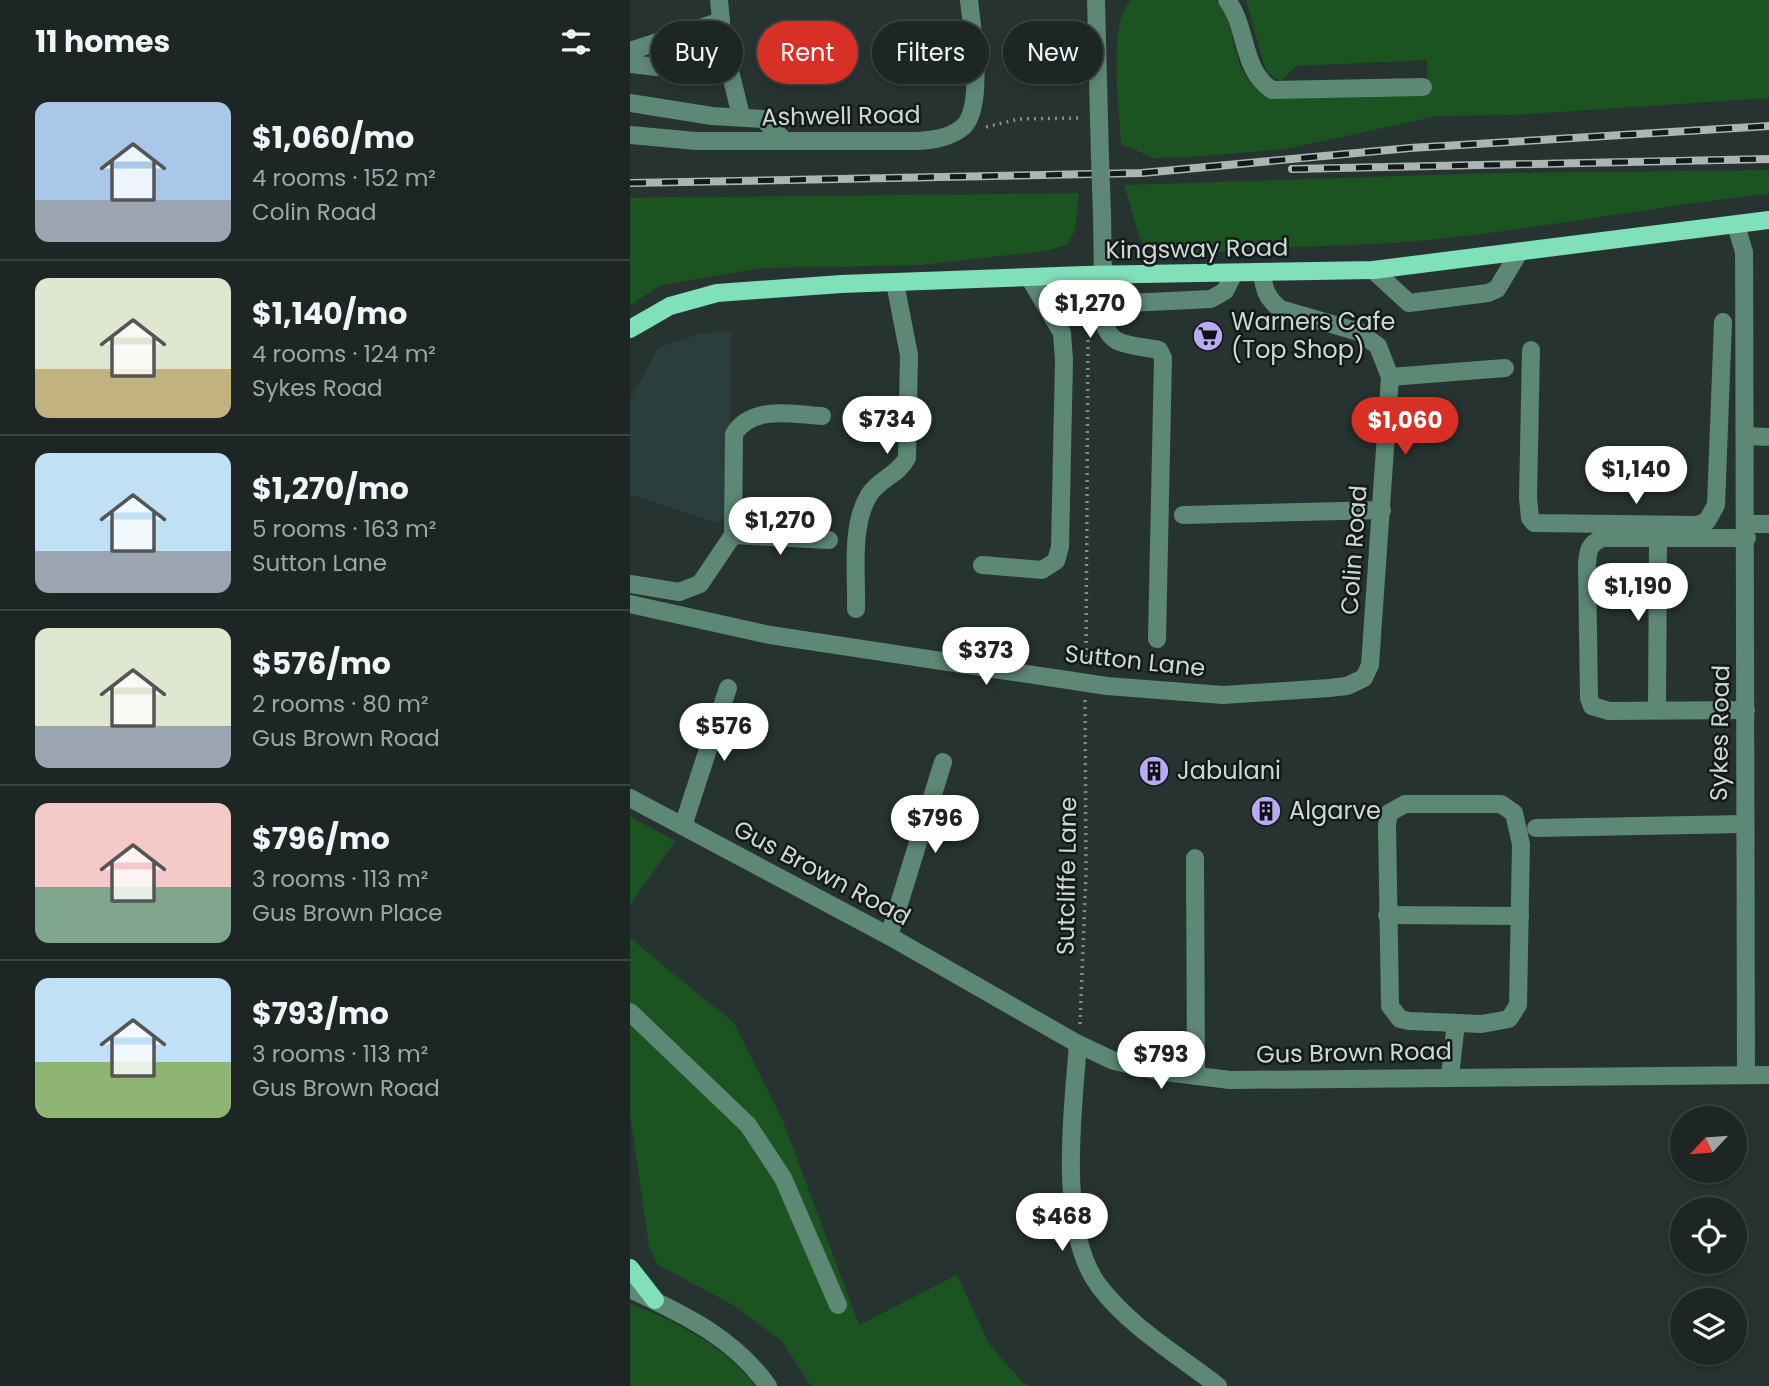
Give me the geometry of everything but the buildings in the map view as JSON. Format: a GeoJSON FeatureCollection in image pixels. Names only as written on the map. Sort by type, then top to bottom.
{"type":"FeatureCollection","features":[{"type":"Feature","properties":{"kind":"main road","name":"Kingsway Road"},"geometry":{"type":"LineString","coordinates":[[630,329],[670,306],[716,293],[1099,274],[1233,275],[1373,270],[1518,254],[1769,220]]}},
{"type":"Feature","properties":{"kind":"main road"},"geometry":{"type":"LineString","coordinates":[[630,1268],[655,1300]]}},
{"type":"Feature","properties":{"kind":"street"},"geometry":{"type":"LineString","coordinates":[[719,0],[721,21]]}},
{"type":"Feature","properties":{"kind":"street","name":"Ashwell Road"},"geometry":{"type":"LineString","coordinates":[[630,135],[696,141],[917,141],[947,136],[963,126],[971,116],[974,102],[969,0]]}},
{"type":"Feature","properties":{"kind":"street"},"geometry":{"type":"LineString","coordinates":[[1095,21],[1096,0]]}},
{"type":"Feature","properties":{"kind":"street"},"geometry":{"type":"LineString","coordinates":[[1096,21],[1107,0]]}},
{"type":"Feature","properties":{"kind":"street"},"geometry":{"type":"LineString","coordinates":[[1227,0],[1241,27],[1257,77],[1272,90],[1423,87]]}},
{"type":"Feature","properties":{"kind":"street"},"geometry":{"type":"LineString","coordinates":[[630,51],[651,44]]}},
{"type":"Feature","properties":{"kind":"street"},"geometry":{"type":"LineString","coordinates":[[630,64],[651,66]]}},
{"type":"Feature","properties":{"kind":"street"},"geometry":{"type":"LineString","coordinates":[[733,84],[741,116]]}},
{"type":"Feature","properties":{"kind":"street"},"geometry":{"type":"LineString","coordinates":[[1098,84],[1102,215],[1099,274],[1105,327],[1110,337],[1120,342],[1159,350],[1163,358],[1157,639]]}},
{"type":"Feature","properties":{"kind":"street"},"geometry":{"type":"LineString","coordinates":[[630,103],[712,116],[763,119],[785,141]]}},
{"type":"Feature","properties":{"kind":"street","name":"Sykes Road"},"geometry":{"type":"LineString","coordinates":[[1736,225],[1744,252],[1746,736],[1743,824],[1746,1075]]}},
{"type":"Feature","properties":{"kind":"street"},"geometry":{"type":"LineString","coordinates":[[1373,270],[1401,299],[1420,302],[1488,293],[1497,289],[1518,254]]}},
{"type":"Feature","properties":{"kind":"street","name":"Colin Road"},"geometry":{"type":"LineString","coordinates":[[1262,273],[1264,289],[1270,301],[1280,309],[1359,332],[1378,346],[1390,377],[1370,665],[1364,678],[1347,686]]}},
{"type":"Feature","properties":{"kind":"street"},"geometry":{"type":"LineString","coordinates":[[1099,274],[1112,291],[1128,303],[1211,299],[1225,291],[1233,275]]}},
{"type":"Feature","properties":{"kind":"street"},"geometry":{"type":"LineString","coordinates":[[982,565],[1042,570],[1056,561],[1060,547],[1062,333],[1031,279]]}},
{"type":"Feature","properties":{"kind":"street"},"geometry":{"type":"LineString","coordinates":[[856,609],[861,512],[870,493],[901,469],[907,458],[909,355],[895,283]]}},
{"type":"Feature","properties":{"kind":"street"},"geometry":{"type":"LineString","coordinates":[[1531,350],[1528,498],[1530,517],[1534,523],[1698,525],[1713,515],[1716,505],[1723,321]]}},
{"type":"Feature","properties":{"kind":"street"},"geometry":{"type":"LineString","coordinates":[[1390,377],[1505,368]]}},
{"type":"Feature","properties":{"kind":"street"},"geometry":{"type":"LineString","coordinates":[[630,584],[679,592],[700,584],[733,535],[734,434],[741,423],[770,414],[822,416]]}},
{"type":"Feature","properties":{"kind":"street"},"geometry":{"type":"LineString","coordinates":[[1745,436],[1769,437]]}},
{"type":"Feature","properties":{"kind":"street"},"geometry":{"type":"LineString","coordinates":[[1717,461],[1746,459]]}},
{"type":"Feature","properties":{"kind":"street"},"geometry":{"type":"LineString","coordinates":[[1183,515],[1382,510]]}},
{"type":"Feature","properties":{"kind":"street"},"geometry":{"type":"LineString","coordinates":[[1746,710],[1609,711],[1592,706],[1589,698],[1588,550],[1593,542],[1602,538],[1746,531],[1769,524]]}},
{"type":"Feature","properties":{"kind":"street"},"geometry":{"type":"LineString","coordinates":[[733,535],[829,540]]}},
{"type":"Feature","properties":{"kind":"street"},"geometry":{"type":"LineString","coordinates":[[1657,710],[1658,537]]}},
{"type":"Feature","properties":{"kind":"street","name":"Sutton Lane"},"geometry":{"type":"LineString","coordinates":[[630,604],[770,635],[1107,686],[1223,695],[1347,686]]}},
{"type":"Feature","properties":{"kind":"street"},"geometry":{"type":"LineString","coordinates":[[684,826],[728,688]]}},
{"type":"Feature","properties":{"kind":"street"},"geometry":{"type":"LineString","coordinates":[[889,936],[943,762]]}},
{"type":"Feature","properties":{"kind":"street","name":"Gus Brown Road"},"geometry":{"type":"LineString","coordinates":[[630,798],[889,936],[1078,1044],[1114,1061],[1230,1080],[1769,1075]]}},
{"type":"Feature","properties":{"kind":"street"},"geometry":{"type":"LineString","coordinates":[[1405,804],[1501,804],[1514,813],[1519,824],[1520,916],[1515,1014],[1501,1022],[1456,1023],[1409,1021],[1394,1014],[1387,990],[1387,915],[1387,824],[1389,813],[1394,808],[1405,804]]}},
{"type":"Feature","properties":{"kind":"street"},"geometry":{"type":"LineString","coordinates":[[1536,828],[1743,824]]}},
{"type":"Feature","properties":{"kind":"street"},"geometry":{"type":"LineString","coordinates":[[1195,858],[1196,1076]]}},
{"type":"Feature","properties":{"kind":"street"},"geometry":{"type":"LineString","coordinates":[[1387,915],[1520,916]]}},
{"type":"Feature","properties":{"kind":"street"},"geometry":{"type":"LineString","coordinates":[[630,1012],[748,1125],[783,1178],[838,1305]]}},
{"type":"Feature","properties":{"kind":"street"},"geometry":{"type":"LineString","coordinates":[[1450,1076],[1456,1023]]}},
{"type":"Feature","properties":{"kind":"street"},"geometry":{"type":"LineString","coordinates":[[1078,1044],[1069,1158],[1079,1242],[1097,1284],[1124,1313],[1219,1386]]}},
{"type":"Feature","properties":{"kind":"street"},"geometry":{"type":"LineString","coordinates":[[630,1289],[694,1319],[754,1367],[768,1386]]}},
{"type":"Feature","properties":{"kind":"path"},"geometry":{"type":"LineString","coordinates":[[983,128],[1019,119],[1099,118]]}},
{"type":"Feature","properties":{"kind":"path"},"geometry":{"type":"LineString","coordinates":[[1086,668],[1088,336]]}},
{"type":"Feature","properties":{"kind":"path","name":"Sutcliffe Lane"},"geometry":{"type":"LineString","coordinates":[[1078,1044],[1086,873],[1085,708]]}},
{"type":"Feature","properties":{"kind":"shaded area"},"geometry":{"type":"Polygon","coordinates":[[[731,332],[728,513],[716,523],[630,494],[630,400],[659,347],[703,333],[731,332]]]}},
{"type":"Feature","properties":{"kind":"green space"},"geometry":{"type":"Polygon","coordinates":[[[1131,0],[1216,0],[1224,13],[1245,74],[1265,95],[1428,92],[1427,60],[1296,66],[1281,81],[1268,73],[1264,65],[1246,0],[1769,0],[1769,98],[1512,115],[1438,116],[1286,149],[1154,158],[1121,144],[1117,47],[1124,11],[1131,0]]]}},
{"type":"Feature","properties":{"kind":"green space"},"geometry":{"type":"Polygon","coordinates":[[[1769,170],[1769,194],[1437,239],[1202,253],[1169,252],[1141,242],[1124,185],[1496,173],[1769,170]]]}},
{"type":"Feature","properties":{"kind":"green space"},"geometry":{"type":"Polygon","coordinates":[[[1079,193],[1075,230],[1067,245],[1045,251],[920,265],[761,268],[661,285],[630,305],[630,198],[1079,193]]]}},
{"type":"Feature","properties":{"kind":"green space"},"geometry":{"type":"Polygon","coordinates":[[[630,816],[675,841],[630,905],[630,816]]]}},
{"type":"Feature","properties":{"kind":"green space"},"geometry":{"type":"Polygon","coordinates":[[[630,938],[734,1023],[783,1121],[859,1325],[957,1275],[989,1344],[1024,1384],[1032,1386],[811,1386],[781,1340],[733,1305],[658,1265],[649,1246],[630,1113],[630,938]]]}},
{"type":"Feature","properties":{"kind":"green space"},"geometry":{"type":"Polygon","coordinates":[[[630,1304],[682,1327],[715,1347],[755,1386],[630,1386],[630,1304]]]}},
{"type":"Feature","properties":{"kind":"railway"},"geometry":{"type":"LineString","coordinates":[[630,183],[1142,173],[1410,148],[1769,126]]}},
{"type":"Feature","properties":{"kind":"railway"},"geometry":{"type":"LineString","coordinates":[[1292,169],[1769,159]]}},
{"type":"Feature","properties":{"kind":"place","name":"Warners Cafe (Top Shop)"},"geometry":{"type":"Point","coordinates":[1208,336]}},
{"type":"Feature","properties":{"kind":"place","name":"Jabulani"},"geometry":{"type":"Point","coordinates":[1154,771]}},
{"type":"Feature","properties":{"kind":"place","name":"Algarve"},"geometry":{"type":"Point","coordinates":[1266,811]}}]}
